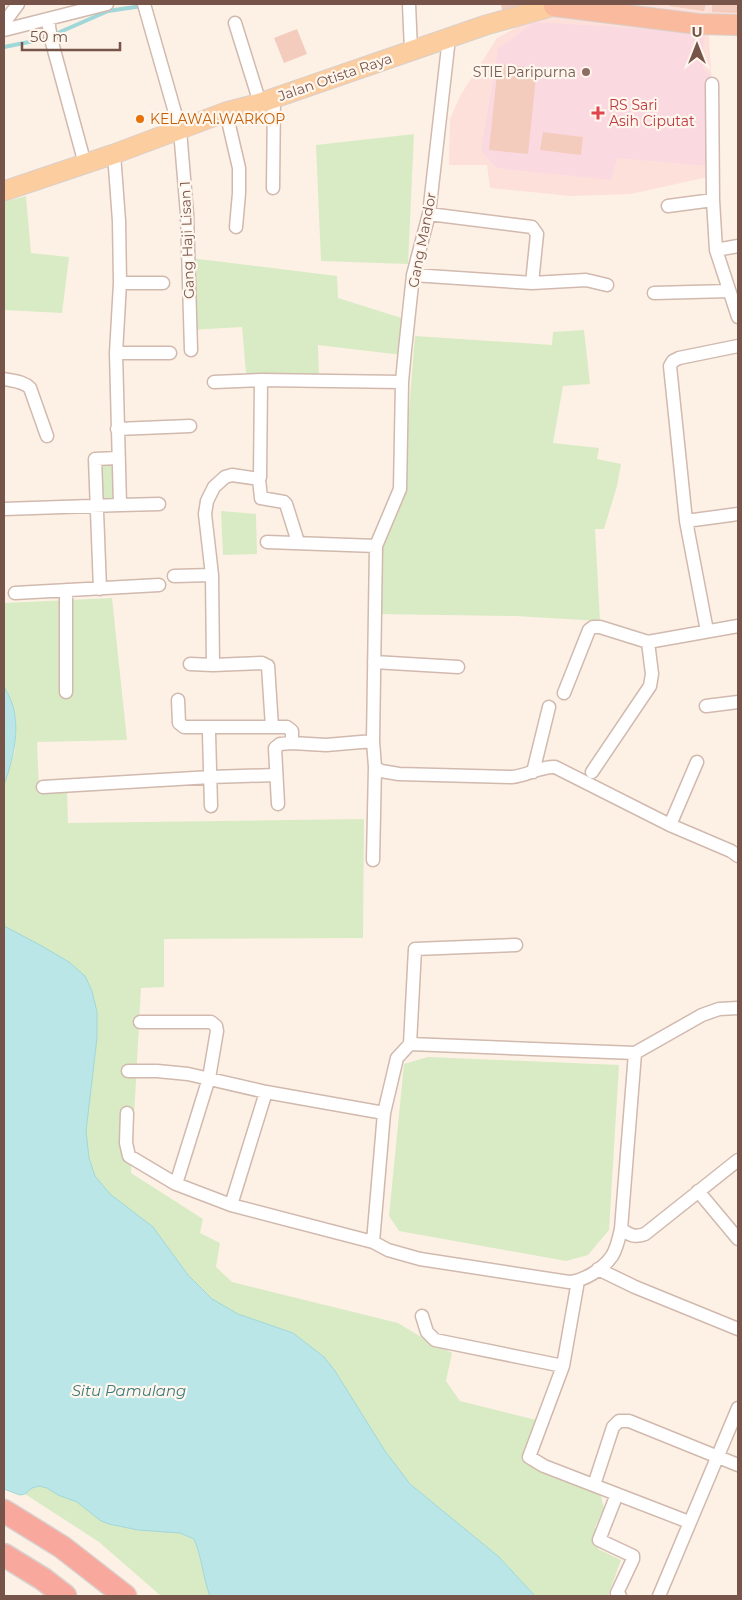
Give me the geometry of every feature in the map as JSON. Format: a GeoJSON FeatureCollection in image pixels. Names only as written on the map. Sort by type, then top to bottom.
{"type":"FeatureCollection","features":[{"type":"Feature","properties":{"kind":"highway"},"geometry":{"type":"LineString","coordinates":[[556,5],[611,8],[698,24],[738,25]]}},
{"type":"Feature","properties":{"kind":"highway"},"geometry":{"type":"LineString","coordinates":[[4,1512],[62,1547],[125,1596]]}},
{"type":"Feature","properties":{"kind":"highway"},"geometry":{"type":"LineString","coordinates":[[4,1555],[43,1579],[65,1596]]}},
{"type":"Feature","properties":{"kind":"main road","name":"Jalan Otista Raya"},"geometry":{"type":"LineString","coordinates":[[4,192],[114,154],[226,112],[267,100],[486,25],[556,5]]}},
{"type":"Feature","properties":{"kind":"street"},"geometry":{"type":"LineString","coordinates":[[4,23],[18,4]]}},
{"type":"Feature","properties":{"kind":"street"},"geometry":{"type":"LineString","coordinates":[[4,30],[49,28],[107,4]]}},
{"type":"Feature","properties":{"kind":"street"},"geometry":{"type":"LineString","coordinates":[[409,4],[411,51]]}},
{"type":"Feature","properties":{"kind":"street","name":"Gang Haji Lisan 1"},"geometry":{"type":"LineString","coordinates":[[145,7],[180,130],[187,214],[191,350]]}},
{"type":"Feature","properties":{"kind":"street"},"geometry":{"type":"LineString","coordinates":[[235,23],[267,100],[273,188]]}},
{"type":"Feature","properties":{"kind":"street"},"geometry":{"type":"LineString","coordinates":[[49,28],[85,164]]}},
{"type":"Feature","properties":{"kind":"street","name":"Gang Mandor"},"geometry":{"type":"LineString","coordinates":[[376,546],[400,489],[402,382],[413,275],[430,214],[449,38]]}},
{"type":"Feature","properties":{"kind":"street"},"geometry":{"type":"LineString","coordinates":[[712,84],[713,200],[716,250],[738,317]]}},
{"type":"Feature","properties":{"kind":"street"},"geometry":{"type":"LineString","coordinates":[[226,112],[239,168],[236,227]]}},
{"type":"Feature","properties":{"kind":"street"},"geometry":{"type":"LineString","coordinates":[[114,154],[120,283],[116,353],[120,505]]}},
{"type":"Feature","properties":{"kind":"street"},"geometry":{"type":"LineString","coordinates":[[668,206],[713,200]]}},
{"type":"Feature","properties":{"kind":"street"},"geometry":{"type":"LineString","coordinates":[[430,214],[532,227],[535,229],[537,234],[532,283]]}},
{"type":"Feature","properties":{"kind":"street"},"geometry":{"type":"LineString","coordinates":[[716,250],[738,246]]}},
{"type":"Feature","properties":{"kind":"street"},"geometry":{"type":"LineString","coordinates":[[413,275],[532,283],[586,280],[608,285]]}},
{"type":"Feature","properties":{"kind":"street"},"geometry":{"type":"LineString","coordinates":[[120,283],[163,283]]}},
{"type":"Feature","properties":{"kind":"street"},"geometry":{"type":"LineString","coordinates":[[654,293],[729,291]]}},
{"type":"Feature","properties":{"kind":"street"},"geometry":{"type":"LineString","coordinates":[[707,631],[686,521],[670,366],[673,361],[679,358],[738,346]]}},
{"type":"Feature","properties":{"kind":"street"},"geometry":{"type":"LineString","coordinates":[[116,353],[170,353]]}},
{"type":"Feature","properties":{"kind":"street"},"geometry":{"type":"LineString","coordinates":[[4,379],[26,385],[30,388],[47,436]]}},
{"type":"Feature","properties":{"kind":"street"},"geometry":{"type":"LineString","coordinates":[[214,382],[261,380],[402,382]]}},
{"type":"Feature","properties":{"kind":"street"},"geometry":{"type":"LineString","coordinates":[[261,380],[259,480],[261,498],[286,504],[298,542]]}},
{"type":"Feature","properties":{"kind":"street"},"geometry":{"type":"LineString","coordinates":[[117,430],[190,426]]}},
{"type":"Feature","properties":{"kind":"street"},"geometry":{"type":"LineString","coordinates":[[100,588],[95,459],[118,458]]}},
{"type":"Feature","properties":{"kind":"street"},"geometry":{"type":"LineString","coordinates":[[213,665],[212,575],[205,514],[209,495],[219,481],[225,477],[232,475],[259,480]]}},
{"type":"Feature","properties":{"kind":"street"},"geometry":{"type":"LineString","coordinates":[[4,509],[159,504]]}},
{"type":"Feature","properties":{"kind":"street"},"geometry":{"type":"LineString","coordinates":[[686,521],[738,514]]}},
{"type":"Feature","properties":{"kind":"street"},"geometry":{"type":"LineString","coordinates":[[267,542],[376,546],[373,860]]}},
{"type":"Feature","properties":{"kind":"street"},"geometry":{"type":"LineString","coordinates":[[174,576],[212,575]]}},
{"type":"Feature","properties":{"kind":"street"},"geometry":{"type":"LineString","coordinates":[[14,593],[159,585]]}},
{"type":"Feature","properties":{"kind":"street"},"geometry":{"type":"LineString","coordinates":[[66,590],[66,692]]}},
{"type":"Feature","properties":{"kind":"street"},"geometry":{"type":"LineString","coordinates":[[564,693],[589,630],[593,627],[600,627],[648,642],[738,626]]}},
{"type":"Feature","properties":{"kind":"street"},"geometry":{"type":"LineString","coordinates":[[592,772],[650,686],[652,674],[648,642]]}},
{"type":"Feature","properties":{"kind":"street"},"geometry":{"type":"LineString","coordinates":[[374,662],[458,667]]}},
{"type":"Feature","properties":{"kind":"street"},"geometry":{"type":"LineString","coordinates":[[190,664],[262,663],[268,666],[272,726]]}},
{"type":"Feature","properties":{"kind":"street"},"geometry":{"type":"LineString","coordinates":[[178,700],[179,723],[184,727],[287,727],[292,732],[292,743]]}},
{"type":"Feature","properties":{"kind":"street"},"geometry":{"type":"LineString","coordinates":[[706,706],[738,702]]}},
{"type":"Feature","properties":{"kind":"street"},"geometry":{"type":"LineString","coordinates":[[532,772],[549,707]]}},
{"type":"Feature","properties":{"kind":"street"},"geometry":{"type":"LineString","coordinates":[[209,733],[212,806]]}},
{"type":"Feature","properties":{"kind":"street"},"geometry":{"type":"LineString","coordinates":[[278,804],[275,748],[280,744],[326,745],[373,741]]}},
{"type":"Feature","properties":{"kind":"street"},"geometry":{"type":"LineString","coordinates":[[670,825],[697,762]]}},
{"type":"Feature","properties":{"kind":"street"},"geometry":{"type":"LineString","coordinates":[[375,767],[381,771],[398,774],[512,777],[544,768],[555,767],[670,825],[718,845],[738,856]]}},
{"type":"Feature","properties":{"kind":"street"},"geometry":{"type":"LineString","coordinates":[[43,787],[211,777],[276,776]]}},
{"type":"Feature","properties":{"kind":"street"},"geometry":{"type":"LineString","coordinates":[[410,1044],[416,949],[516,945]]}},
{"type":"Feature","properties":{"kind":"street"},"geometry":{"type":"LineString","coordinates":[[372,1242],[384,1113],[397,1058],[410,1044],[635,1053],[702,1015],[719,1009],[738,1008]]}},
{"type":"Feature","properties":{"kind":"street"},"geometry":{"type":"LineString","coordinates":[[140,1022],[190,1021],[216,1026],[217,1031],[209,1078],[176,1184]]}},
{"type":"Feature","properties":{"kind":"street"},"geometry":{"type":"LineString","coordinates":[[127,1113],[126,1143],[129,1156],[176,1184],[231,1205],[372,1242],[388,1250],[420,1259],[569,1282],[578,1281],[598,1269],[612,1257],[621,1229],[635,1053]]}},
{"type":"Feature","properties":{"kind":"street"},"geometry":{"type":"LineString","coordinates":[[128,1071],[188,1074],[266,1092],[384,1113]]}},
{"type":"Feature","properties":{"kind":"street"},"geometry":{"type":"LineString","coordinates":[[231,1205],[266,1092]]}},
{"type":"Feature","properties":{"kind":"street"},"geometry":{"type":"LineString","coordinates":[[621,1229],[631,1236],[637,1237],[645,1234],[738,1160]]}},
{"type":"Feature","properties":{"kind":"street"},"geometry":{"type":"LineString","coordinates":[[698,1192],[738,1239]]}},
{"type":"Feature","properties":{"kind":"street"},"geometry":{"type":"LineString","coordinates":[[598,1269],[635,1287],[738,1330]]}},
{"type":"Feature","properties":{"kind":"street"},"geometry":{"type":"LineString","coordinates":[[578,1281],[563,1366],[529,1457],[544,1466],[689,1522]]}},
{"type":"Feature","properties":{"kind":"street"},"geometry":{"type":"LineString","coordinates":[[422,1316],[427,1332],[435,1340],[563,1366]]}},
{"type":"Feature","properties":{"kind":"street"},"geometry":{"type":"LineString","coordinates":[[658,1596],[738,1408]]}},
{"type":"Feature","properties":{"kind":"street"},"geometry":{"type":"LineString","coordinates":[[594,1485],[613,1427],[619,1420],[629,1421],[738,1464]]}},
{"type":"Feature","properties":{"kind":"street"},"geometry":{"type":"LineString","coordinates":[[617,1494],[599,1540],[633,1556],[617,1593],[620,1596]]}},
{"type":"Feature","properties":{"kind":"shaded area","name":"RS Sari Asih Ciputat"},"geometry":{"type":"Polygon","coordinates":[[[590,4],[738,4],[738,35],[709,35],[717,175],[631,194],[571,196],[490,188],[487,165],[449,165],[450,119],[460,96],[497,38],[555,6],[590,4]]]}},
{"type":"Feature","properties":{"kind":"shaded area","name":"RS Sari Asih Ciputat"},"geometry":{"type":"Polygon","coordinates":[[[534,22],[704,32],[703,69],[710,74],[709,166],[617,158],[611,180],[497,168],[481,151],[498,49],[534,22]]]}},
{"type":"Feature","properties":{"kind":"green space"},"geometry":{"type":"Polygon","coordinates":[[[414,134],[408,264],[321,261],[316,145],[414,134]]]}},
{"type":"Feature","properties":{"kind":"green space"},"geometry":{"type":"Polygon","coordinates":[[[26,196],[31,253],[69,257],[62,313],[4,310],[4,202],[26,196]]]}},
{"type":"Feature","properties":{"kind":"green space"},"geometry":{"type":"Polygon","coordinates":[[[190,258],[337,276],[338,298],[408,320],[402,355],[318,345],[319,376],[246,373],[242,327],[190,330],[190,258]]]}},
{"type":"Feature","properties":{"kind":"green space"},"geometry":{"type":"Polygon","coordinates":[[[584,330],[590,384],[563,386],[553,443],[599,448],[597,459],[621,464],[617,486],[604,529],[595,529],[600,621],[515,616],[375,614],[379,547],[403,484],[415,336],[552,345],[553,332],[584,330]]]}},
{"type":"Feature","properties":{"kind":"green space"},"geometry":{"type":"Polygon","coordinates":[[[118,458],[120,505],[95,505],[95,459],[118,458]]]}},
{"type":"Feature","properties":{"kind":"green space"},"geometry":{"type":"Polygon","coordinates":[[[221,511],[256,514],[257,554],[223,555],[221,511]]]}},
{"type":"Feature","properties":{"kind":"green space"},"geometry":{"type":"Polygon","coordinates":[[[112,598],[127,740],[37,742],[39,789],[67,790],[68,823],[364,819],[363,938],[164,939],[164,987],[141,988],[131,1173],[203,1219],[200,1233],[220,1243],[216,1267],[232,1282],[398,1323],[452,1353],[446,1381],[460,1401],[540,1421],[537,1442],[538,1463],[600,1492],[604,1509],[595,1527],[598,1549],[621,1560],[608,1596],[535,1596],[499,1557],[410,1484],[385,1451],[335,1371],[324,1357],[293,1333],[238,1314],[212,1299],[188,1275],[153,1227],[110,1194],[95,1176],[89,1158],[86,1131],[97,1038],[97,1012],[4,926],[4,785],[15,751],[16,718],[10,696],[4,687],[4,603],[112,598]]]}},
{"type":"Feature","properties":{"kind":"green space"},"geometry":{"type":"Polygon","coordinates":[[[428,1057],[619,1065],[609,1230],[588,1255],[566,1261],[399,1231],[389,1216],[404,1064],[428,1057]]]}},
{"type":"Feature","properties":{"kind":"green space"},"geometry":{"type":"Polygon","coordinates":[[[39,1486],[77,1502],[101,1521],[109,1524],[138,1530],[180,1533],[194,1539],[210,1596],[161,1596],[99,1542],[25,1494],[32,1488],[39,1486]]]}},
{"type":"Feature","properties":{"kind":"water"},"geometry":{"type":"Polygon","coordinates":[[[4,687],[14,710],[16,735],[4,785],[4,687]]]}},
{"type":"Feature","properties":{"kind":"water","name":"Situ Pamulang"},"geometry":{"type":"Polygon","coordinates":[[[4,926],[69,962],[85,976],[92,991],[97,1012],[97,1038],[86,1131],[89,1158],[95,1176],[110,1194],[153,1227],[188,1275],[212,1299],[238,1314],[293,1333],[324,1357],[335,1371],[385,1451],[410,1484],[499,1557],[535,1596],[210,1596],[194,1539],[180,1533],[138,1530],[109,1524],[101,1521],[77,1502],[58,1495],[47,1488],[39,1486],[20,1495],[4,1489],[4,926]]]}},
{"type":"Feature","properties":{"kind":"building"},"geometry":{"type":"Polygon","coordinates":[[[501,4],[523,4],[502,11],[501,4]]]}},
{"type":"Feature","properties":{"kind":"building"},"geometry":{"type":"Polygon","coordinates":[[[669,4],[706,4],[704,11],[669,6],[669,4]]]}},
{"type":"Feature","properties":{"kind":"building"},"geometry":{"type":"Polygon","coordinates":[[[712,4],[738,4],[738,13],[712,12],[712,4]]]}},
{"type":"Feature","properties":{"kind":"building"},"geometry":{"type":"Polygon","coordinates":[[[297,29],[307,54],[284,63],[274,38],[297,29]]]}},
{"type":"Feature","properties":{"kind":"building"},"geometry":{"type":"Polygon","coordinates":[[[498,64],[537,68],[528,154],[489,150],[498,64]]]}},
{"type":"Feature","properties":{"kind":"building"},"geometry":{"type":"Polygon","coordinates":[[[543,132],[583,137],[581,155],[540,150],[543,132]]]}},
{"type":"Feature","properties":{"kind":"waterway"},"geometry":{"type":"LineString","coordinates":[[4,47],[44,39],[108,11],[142,6]]}},
{"type":"Feature","properties":{"kind":"place","name":"STIE Paripurna"},"geometry":{"type":"Point","coordinates":[586,72]}},
{"type":"Feature","properties":{"kind":"place","name":"RS Sari Asih Ciputat"},"geometry":{"type":"Point","coordinates":[598,113]}},
{"type":"Feature","properties":{"kind":"place","name":"KELAWAI.WARKOP"},"geometry":{"type":"Point","coordinates":[140,119]}}]}
